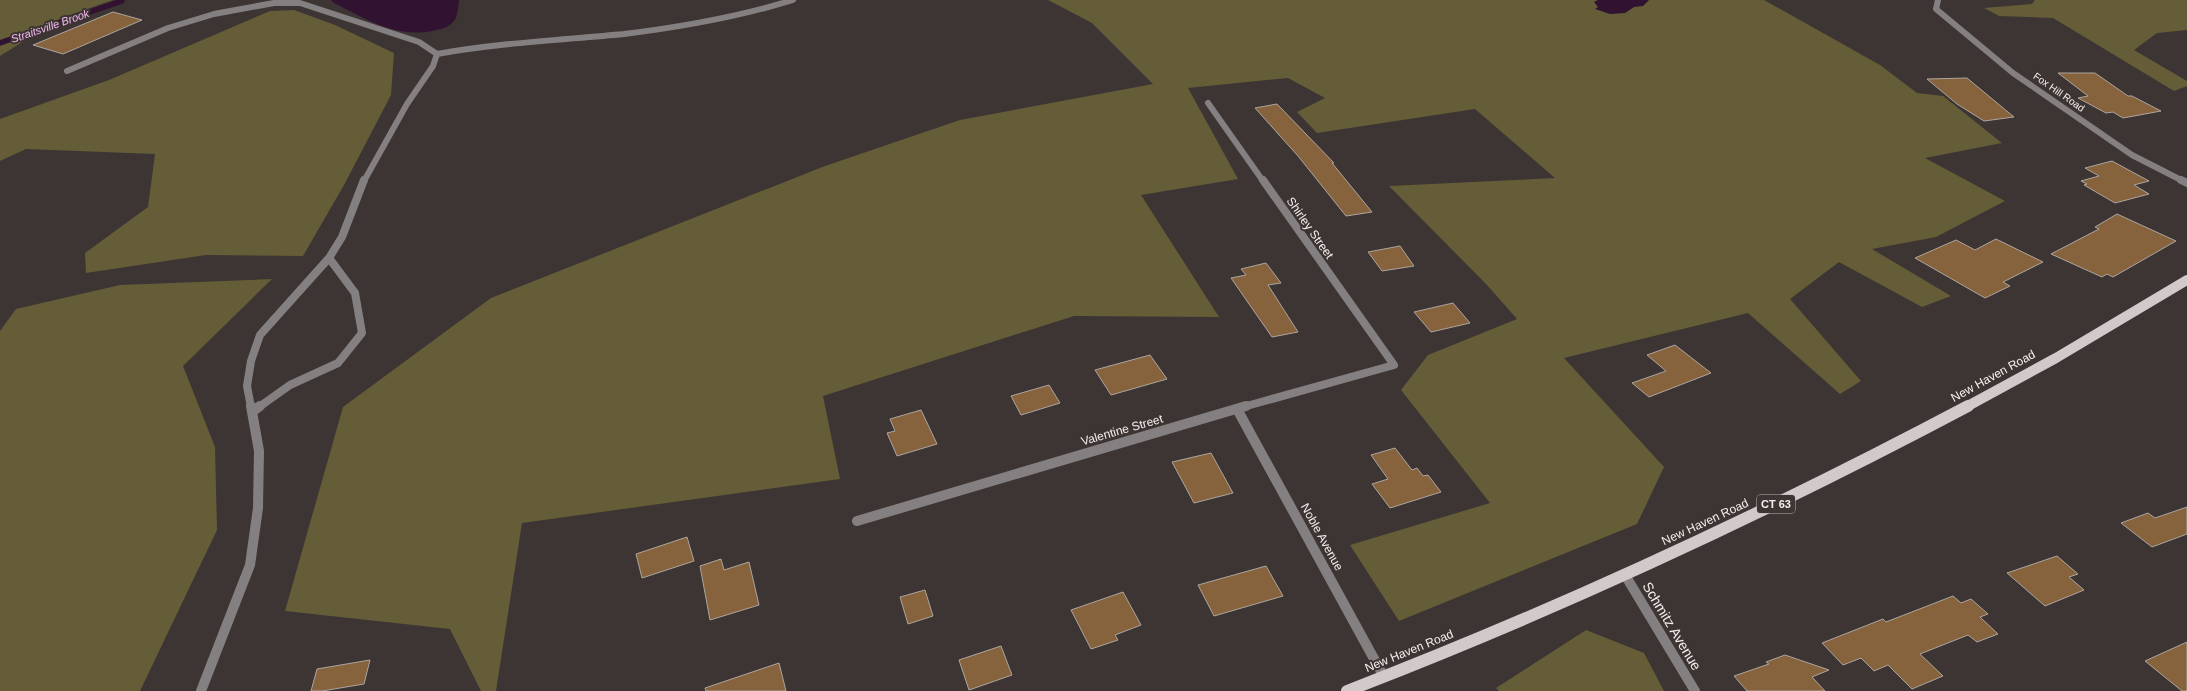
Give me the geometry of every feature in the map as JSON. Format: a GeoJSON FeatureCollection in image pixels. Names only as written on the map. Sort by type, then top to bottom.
{"type":"FeatureCollection","features":[{"type":"Feature","properties":{"kind":"main road","name":"New Haven Road"},"geometry":{"type":"LineString","coordinates":[[1348,691],[1625,576],[1818,484],[1972,405],[2185,283]]}},
{"type":"Feature","properties":{"kind":"street"},"geometry":{"type":"LineString","coordinates":[[67,71],[168,28],[214,14],[274,3],[300,2],[418,42],[436,54],[508,43],[600,36],[704,23],[793,0]]}},
{"type":"Feature","properties":{"kind":"street","name":"Fox Hill Road"},"geometry":{"type":"LineString","coordinates":[[1938,0],[1936,9],[2013,72],[2132,155],[2187,183]]}},
{"type":"Feature","properties":{"kind":"street"},"geometry":{"type":"LineString","coordinates":[[201,691],[250,565],[258,508],[259,451],[247,386],[251,361],[260,335],[329,258],[342,237],[362,184],[407,104],[433,66],[436,54]]}},
{"type":"Feature","properties":{"kind":"street","name":"Shirley Street"},"geometry":{"type":"LineString","coordinates":[[1208,103],[1394,365]]}},
{"type":"Feature","properties":{"kind":"street"},"geometry":{"type":"LineString","coordinates":[[252,412],[290,385],[338,363],[362,334],[355,293],[329,258]]}},
{"type":"Feature","properties":{"kind":"street","name":"Valentine Street"},"geometry":{"type":"LineString","coordinates":[[857,521],[1237,409],[1394,365]]}},
{"type":"Feature","properties":{"kind":"street","name":"Noble Avenue"},"geometry":{"type":"LineString","coordinates":[[1237,409],[1384,677]]}},
{"type":"Feature","properties":{"kind":"street","name":"Schmitz Avenue"},"geometry":{"type":"LineString","coordinates":[[1625,576],[1695,691]]}},
{"type":"Feature","properties":{"kind":"shaded area"},"geometry":{"type":"Polygon","coordinates":[[[0,0],[113,0],[61,18],[0,56],[0,0]]]}},
{"type":"Feature","properties":{"kind":"shaded area"},"geometry":{"type":"Polygon","coordinates":[[[331,0],[459,0],[458,11],[455,19],[447,27],[432,31],[406,32],[381,26],[369,21],[331,0]]]}},
{"type":"Feature","properties":{"kind":"shaded area"},"geometry":{"type":"Polygon","coordinates":[[[1048,0],[1764,0],[1880,65],[1917,93],[1943,96],[2002,143],[1925,158],[2005,201],[1936,237],[1872,249],[1951,296],[1922,307],[1839,262],[1790,299],[1861,381],[1840,394],[1748,313],[1564,358],[1664,467],[1637,524],[1399,621],[1350,545],[1490,503],[1401,390],[1428,355],[1517,319],[1487,285],[1389,186],[1555,178],[1475,109],[1317,133],[1297,112],[1325,98],[1288,78],[1188,88],[1238,179],[1141,195],[1219,317],[1074,316],[823,396],[840,479],[522,523],[496,691],[481,691],[450,629],[285,611],[343,407],[491,298],[825,166],[960,120],[1153,84],[1092,23],[1048,0]]]}},
{"type":"Feature","properties":{"kind":"shaded area"},"geometry":{"type":"Polygon","coordinates":[[[1598,0],[1649,0],[1643,6],[1634,7],[1625,13],[1610,14],[1595,9],[1598,7],[1594,2],[1598,0]]]}},
{"type":"Feature","properties":{"kind":"shaded area"},"geometry":{"type":"Polygon","coordinates":[[[2035,0],[2187,0],[2187,30],[2157,33],[2134,50],[2187,81],[2187,86],[2174,91],[2053,18],[1999,16],[1984,8],[2032,4],[2035,0]]]}},
{"type":"Feature","properties":{"kind":"shaded area"},"geometry":{"type":"Polygon","coordinates":[[[294,10],[335,25],[394,53],[391,95],[344,185],[303,256],[206,255],[86,273],[85,253],[148,207],[155,154],[26,149],[0,161],[0,119],[109,80],[270,11],[294,10]]]}},
{"type":"Feature","properties":{"kind":"shaded area"},"geometry":{"type":"Polygon","coordinates":[[[272,279],[183,366],[215,447],[217,530],[140,691],[0,691],[0,331],[16,309],[120,285],[272,279]]]}},
{"type":"Feature","properties":{"kind":"shaded area"},"geometry":{"type":"Polygon","coordinates":[[[1586,630],[1644,653],[1664,691],[1499,691],[1496,688],[1586,630]]]}},
{"type":"Feature","properties":{"kind":"building"},"geometry":{"type":"Polygon","coordinates":[[[113,12],[142,20],[63,54],[33,45],[113,12]]]}},
{"type":"Feature","properties":{"kind":"building"},"geometry":{"type":"Polygon","coordinates":[[[2058,73],[2095,73],[2128,96],[2132,96],[2161,111],[2123,118],[2113,112],[2106,113],[2078,98],[2088,96],[2058,73]]]}},
{"type":"Feature","properties":{"kind":"building"},"geometry":{"type":"Polygon","coordinates":[[[1967,78],[2014,117],[1984,121],[1957,104],[1927,79],[1967,78]]]}},
{"type":"Feature","properties":{"kind":"building"},"geometry":{"type":"Polygon","coordinates":[[[1277,104],[1334,163],[1332,163],[1372,212],[1346,216],[1298,156],[1255,108],[1277,104]]]}},
{"type":"Feature","properties":{"kind":"building"},"geometry":{"type":"Polygon","coordinates":[[[2112,161],[2149,181],[2134,185],[2149,194],[2115,203],[2084,185],[2087,184],[2081,181],[2099,176],[2085,168],[2112,161]]]}},
{"type":"Feature","properties":{"kind":"building"},"geometry":{"type":"Polygon","coordinates":[[[2117,214],[2176,241],[2113,277],[2107,274],[2102,277],[2051,254],[2099,229],[2095,227],[2117,214]]]}},
{"type":"Feature","properties":{"kind":"building"},"geometry":{"type":"Polygon","coordinates":[[[1996,239],[2043,262],[2003,282],[2010,286],[1985,298],[1915,258],[1956,240],[1975,250],[1996,239]]]}},
{"type":"Feature","properties":{"kind":"building"},"geometry":{"type":"Polygon","coordinates":[[[1400,246],[1414,266],[1382,271],[1368,252],[1400,246]]]}},
{"type":"Feature","properties":{"kind":"building"},"geometry":{"type":"Polygon","coordinates":[[[1266,263],[1281,283],[1268,285],[1298,332],[1272,337],[1231,278],[1246,275],[1241,269],[1266,263]]]}},
{"type":"Feature","properties":{"kind":"building"},"geometry":{"type":"Polygon","coordinates":[[[1453,303],[1470,323],[1431,332],[1414,312],[1453,303]]]}},
{"type":"Feature","properties":{"kind":"building"},"geometry":{"type":"Polygon","coordinates":[[[1675,345],[1711,373],[1649,397],[1632,383],[1666,371],[1647,355],[1675,345]]]}},
{"type":"Feature","properties":{"kind":"building"},"geometry":{"type":"Polygon","coordinates":[[[1150,355],[1167,379],[1111,395],[1095,370],[1150,355]]]}},
{"type":"Feature","properties":{"kind":"building"},"geometry":{"type":"Polygon","coordinates":[[[1049,385],[1060,403],[1021,415],[1011,396],[1049,385]]]}},
{"type":"Feature","properties":{"kind":"building"},"geometry":{"type":"Polygon","coordinates":[[[921,410],[937,444],[897,456],[887,433],[895,431],[890,419],[921,410]]]}},
{"type":"Feature","properties":{"kind":"building"},"geometry":{"type":"Polygon","coordinates":[[[1395,448],[1412,470],[1417,468],[1423,476],[1428,475],[1441,492],[1390,508],[1372,484],[1388,479],[1371,455],[1395,448]]]}},
{"type":"Feature","properties":{"kind":"building"},"geometry":{"type":"Polygon","coordinates":[[[1211,453],[1233,493],[1194,503],[1172,462],[1211,453]]]}},
{"type":"Feature","properties":{"kind":"building"},"geometry":{"type":"Polygon","coordinates":[[[2187,507],[2187,534],[2152,547],[2121,523],[2148,513],[2155,518],[2187,507]]]}},
{"type":"Feature","properties":{"kind":"building"},"geometry":{"type":"Polygon","coordinates":[[[687,537],[694,561],[642,578],[636,554],[687,537]]]}},
{"type":"Feature","properties":{"kind":"building"},"geometry":{"type":"Polygon","coordinates":[[[2057,556],[2078,574],[2069,577],[2084,590],[2045,606],[2007,573],[2057,556]]]}},
{"type":"Feature","properties":{"kind":"building"},"geometry":{"type":"Polygon","coordinates":[[[721,559],[724,570],[749,562],[759,605],[710,620],[700,566],[721,559]]]}},
{"type":"Feature","properties":{"kind":"building"},"geometry":{"type":"Polygon","coordinates":[[[1266,566],[1283,596],[1214,616],[1198,585],[1266,566]]]}},
{"type":"Feature","properties":{"kind":"building"},"geometry":{"type":"Polygon","coordinates":[[[925,590],[933,616],[908,624],[900,597],[925,590]]]}},
{"type":"Feature","properties":{"kind":"building"},"geometry":{"type":"Polygon","coordinates":[[[1123,592],[1141,625],[1115,635],[1118,640],[1091,649],[1071,610],[1123,592]]]}},
{"type":"Feature","properties":{"kind":"building"},"geometry":{"type":"Polygon","coordinates":[[[1953,596],[1961,603],[1971,599],[1988,614],[1980,617],[1998,634],[1977,642],[1968,635],[1920,654],[1943,676],[1912,689],[1888,665],[1874,671],[1861,658],[1843,665],[1822,643],[1883,619],[1886,622],[1953,596]]]}},
{"type":"Feature","properties":{"kind":"building"},"geometry":{"type":"Polygon","coordinates":[[[2187,642],[2187,691],[2182,691],[2145,661],[2187,642]]]}},
{"type":"Feature","properties":{"kind":"building"},"geometry":{"type":"Polygon","coordinates":[[[1001,646],[1012,675],[969,690],[959,660],[1001,646]]]}},
{"type":"Feature","properties":{"kind":"building"},"geometry":{"type":"Polygon","coordinates":[[[1785,655],[1829,670],[1812,677],[1825,691],[1747,691],[1734,676],[1769,664],[1766,662],[1785,655]]]}},
{"type":"Feature","properties":{"kind":"building"},"geometry":{"type":"Polygon","coordinates":[[[370,660],[364,684],[322,691],[311,691],[317,669],[370,660]]]}},
{"type":"Feature","properties":{"kind":"building"},"geometry":{"type":"Polygon","coordinates":[[[779,663],[786,691],[706,691],[705,688],[779,663]]]}},
{"type":"Feature","properties":{"kind":"waterway","name":"Straitsville Brook"},"geometry":{"type":"LineString","coordinates":[[0,43],[122,1]]}}]}
